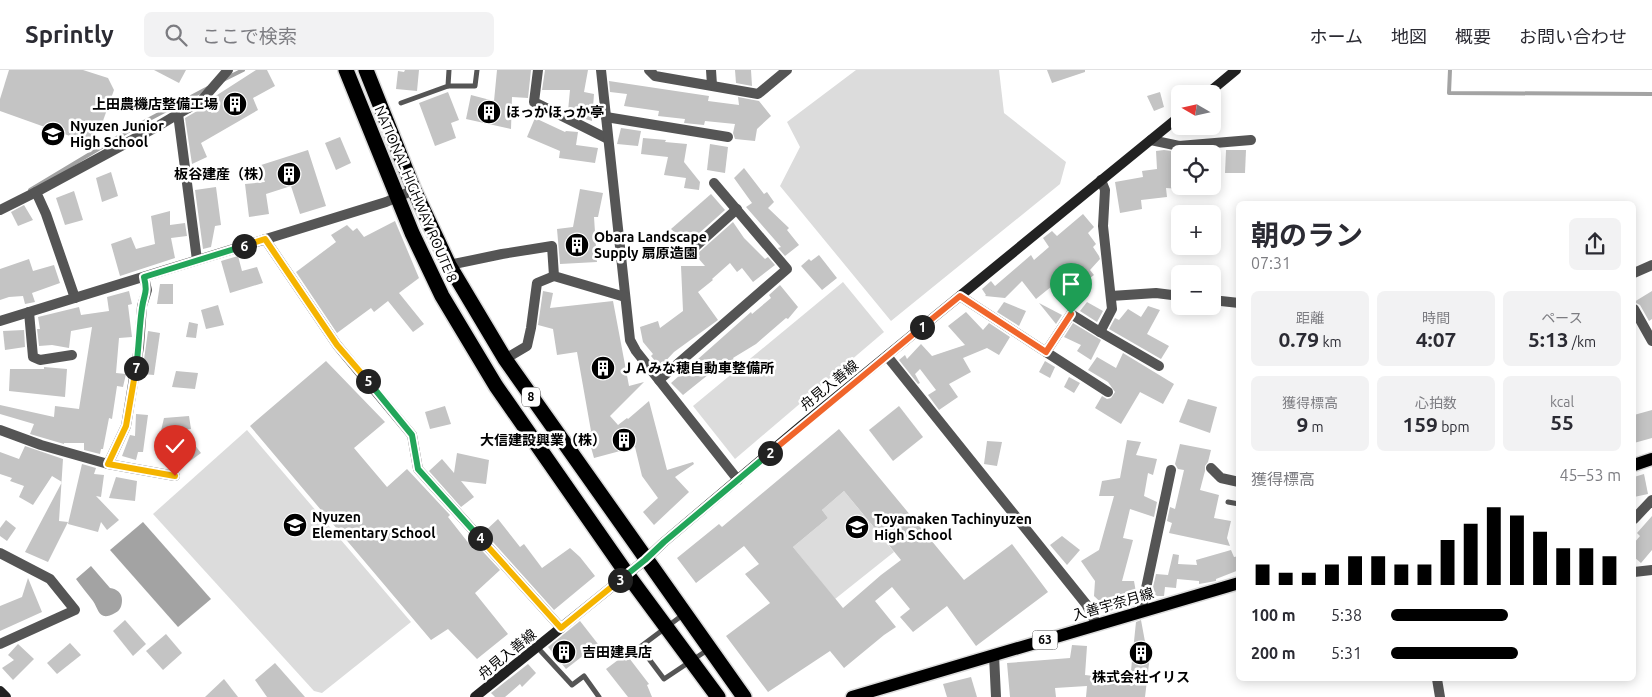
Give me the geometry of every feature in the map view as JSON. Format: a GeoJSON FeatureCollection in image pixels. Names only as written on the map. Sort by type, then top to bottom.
{"type":"FeatureCollection","features":[{"type":"Feature","properties":{"kind":"highway","name":"NATIONAL HIGHWAY ROUTE 8"},"geometry":{"type":"LineString","coordinates":[[346,70],[412,233],[442,296],[496,386],[627,574],[718,697]]}},
{"type":"Feature","properties":{"kind":"highway","name":"NATIONAL HIGHWAY ROUTE 8"},"geometry":{"type":"LineString","coordinates":[[366,70],[414,190],[449,265],[505,359],[645,560],[744,697]]}},
{"type":"Feature","properties":{"kind":"main road"},"geometry":{"type":"LineString","coordinates":[[1218,85],[1236,70]]}},
{"type":"Feature","properties":{"kind":"main road","name":"舟見入善線"},"geometry":{"type":"LineString","coordinates":[[475,697],[645,560],[886,356],[1171,123]]}},
{"type":"Feature","properties":{"kind":"main road"},"geometry":{"type":"LineString","coordinates":[[1636,463],[1652,459]]}},
{"type":"Feature","properties":{"kind":"main road","name":"入善宇奈月線"},"geometry":{"type":"LineString","coordinates":[[852,697],[1236,584]]}},
{"type":"Feature","properties":{"kind":"main road"},"geometry":{"type":"LineString","coordinates":[[0,691],[6,697]]}},
{"type":"Feature","properties":{"kind":"street"},"geometry":{"type":"LineString","coordinates":[[0,210],[201,101],[228,70]]}},
{"type":"Feature","properties":{"kind":"street"},"geometry":{"type":"LineString","coordinates":[[538,70],[534,102],[608,139]]}},
{"type":"Feature","properties":{"kind":"street"},"geometry":{"type":"LineString","coordinates":[[601,70],[630,340],[636,351],[738,480]]}},
{"type":"Feature","properties":{"kind":"street"},"geometry":{"type":"LineString","coordinates":[[649,70],[654,76],[758,94],[784,71]]}},
{"type":"Feature","properties":{"kind":"street"},"geometry":{"type":"LineString","coordinates":[[711,70],[712,85]]}},
{"type":"Feature","properties":{"kind":"street"},"geometry":{"type":"LineString","coordinates":[[178,114],[197,260]]}},
{"type":"Feature","properties":{"kind":"street"},"geometry":{"type":"LineString","coordinates":[[606,117],[728,137]]}},
{"type":"Feature","properties":{"kind":"street"},"geometry":{"type":"LineString","coordinates":[[1151,140],[1179,146],[1251,140]]}},
{"type":"Feature","properties":{"kind":"street"},"geometry":{"type":"LineString","coordinates":[[1100,332],[1112,309],[1103,226],[1105,190],[1101,180]]}},
{"type":"Feature","properties":{"kind":"street"},"geometry":{"type":"LineString","coordinates":[[659,380],[787,270],[714,183]]}},
{"type":"Feature","properties":{"kind":"street"},"geometry":{"type":"LineString","coordinates":[[0,321],[386,202],[414,190]]}},
{"type":"Feature","properties":{"kind":"street"},"geometry":{"type":"LineString","coordinates":[[36,192],[46,214],[75,298]]}},
{"type":"Feature","properties":{"kind":"street"},"geometry":{"type":"LineString","coordinates":[[687,254],[736,210]]}},
{"type":"Feature","properties":{"kind":"street"},"geometry":{"type":"LineString","coordinates":[[265,239],[337,345],[412,435],[418,469],[561,628]]}},
{"type":"Feature","properties":{"kind":"street"},"geometry":{"type":"LineString","coordinates":[[449,265],[552,246],[554,276]]}},
{"type":"Feature","properties":{"kind":"street"},"geometry":{"type":"LineString","coordinates":[[1636,272],[1652,265]]}},
{"type":"Feature","properties":{"kind":"street"},"geometry":{"type":"LineString","coordinates":[[505,359],[527,346],[537,283],[554,276],[625,297]]}},
{"type":"Feature","properties":{"kind":"street"},"geometry":{"type":"LineString","coordinates":[[108,464],[126,426],[139,347],[142,306],[147,290],[144,277]]}},
{"type":"Feature","properties":{"kind":"street"},"geometry":{"type":"LineString","coordinates":[[1111,296],[1156,293],[1171,295]]}},
{"type":"Feature","properties":{"kind":"street"},"geometry":{"type":"LineString","coordinates":[[960,296],[1108,392]]}},
{"type":"Feature","properties":{"kind":"street"},"geometry":{"type":"LineString","coordinates":[[1221,301],[1236,303]]}},
{"type":"Feature","properties":{"kind":"street"},"geometry":{"type":"LineString","coordinates":[[29,312],[33,357],[40,360],[72,355]]}},
{"type":"Feature","properties":{"kind":"street"},"geometry":{"type":"LineString","coordinates":[[1636,312],[1652,340]]}},
{"type":"Feature","properties":{"kind":"street"},"geometry":{"type":"LineString","coordinates":[[1046,352],[1071,314],[1159,366]]}},
{"type":"Feature","properties":{"kind":"street"},"geometry":{"type":"LineString","coordinates":[[886,356],[1086,604],[1097,625]]}},
{"type":"Feature","properties":{"kind":"street"},"geometry":{"type":"LineString","coordinates":[[0,430],[41,445],[108,464],[175,476]]}},
{"type":"Feature","properties":{"kind":"street"},"geometry":{"type":"LineString","coordinates":[[1211,468],[1221,478],[1236,481]]}},
{"type":"Feature","properties":{"kind":"street"},"geometry":{"type":"LineString","coordinates":[[1141,612],[1171,470]]}},
{"type":"Feature","properties":{"kind":"street"},"geometry":{"type":"LineString","coordinates":[[1636,517],[1652,500]]}},
{"type":"Feature","properties":{"kind":"street"},"geometry":{"type":"LineString","coordinates":[[0,553],[50,579],[75,610],[0,644]]}},
{"type":"Feature","properties":{"kind":"street"},"geometry":{"type":"LineString","coordinates":[[1636,572],[1652,570]]}},
{"type":"Feature","properties":{"kind":"street"},"geometry":{"type":"LineString","coordinates":[[994,655],[996,697]]}},
{"type":"Feature","properties":{"kind":"street"},"geometry":{"type":"LineString","coordinates":[[1437,681],[1440,697]]}},
{"type":"Feature","properties":{"kind":"lane"},"geometry":{"type":"LineString","coordinates":[[448,86],[449,70]]}},
{"type":"Feature","properties":{"kind":"lane"},"geometry":{"type":"LineString","coordinates":[[401,104],[448,86],[475,86],[477,70]]}},
{"type":"Feature","properties":{"kind":"lane"},"geometry":{"type":"LineString","coordinates":[[1228,502],[1236,503]]}},
{"type":"Feature","properties":{"kind":"lane"},"geometry":{"type":"LineString","coordinates":[[684,614],[640,646],[664,679],[709,649]]}},
{"type":"Feature","properties":{"kind":"lane"},"geometry":{"type":"LineString","coordinates":[[537,647],[572,685],[584,676],[599,697]]}},
{"type":"Feature","properties":{"kind":"shaded area"},"geometry":{"type":"Polygon","coordinates":[[[856,70],[999,70],[1004,113],[1066,162],[1060,184],[891,321],[780,186],[800,147],[787,122],[856,70]]]}},
{"type":"Feature","properties":{"kind":"shaded area"},"geometry":{"type":"Polygon","coordinates":[[[843,282],[884,332],[735,459],[693,406],[843,282]]]}},
{"type":"Feature","properties":{"kind":"shaded area"},"geometry":{"type":"Polygon","coordinates":[[[247,430],[411,622],[322,693],[314,691],[153,514],[247,430]]]}},
{"type":"Feature","properties":{"kind":"shaded area"},"geometry":{"type":"Polygon","coordinates":[[[844,491],[894,552],[835,599],[793,547],[828,518],[822,510],[844,491]]]}},
{"type":"Feature","properties":{"kind":"shaded area"},"geometry":{"type":"Polygon","coordinates":[[[143,522],[211,599],[178,627],[110,550],[143,522]]]}},
{"type":"Feature","properties":{"kind":"shaded area"},"geometry":{"type":"Polygon","coordinates":[[[91,566],[110,588],[120,593],[122,602],[117,612],[106,616],[100,614],[93,601],[76,579],[91,566]]]}},
{"type":"Feature","properties":{"kind":"building"},"geometry":{"type":"Polygon","coordinates":[[[9,70],[83,70],[108,78],[114,90],[99,132],[84,141],[0,111],[0,99],[9,70]]]}},
{"type":"Feature","properties":{"kind":"building"},"geometry":{"type":"Polygon","coordinates":[[[154,70],[186,70],[179,83],[154,70]]]}},
{"type":"Feature","properties":{"kind":"building"},"geometry":{"type":"Polygon","coordinates":[[[256,70],[267,70],[275,86],[253,98],[258,110],[201,143],[207,157],[192,164],[185,118],[204,107],[214,97],[256,70]]]}},
{"type":"Feature","properties":{"kind":"building"},"geometry":{"type":"Polygon","coordinates":[[[405,70],[419,70],[417,91],[396,89],[398,71],[404,72],[405,70]]]}},
{"type":"Feature","properties":{"kind":"building"},"geometry":{"type":"Polygon","coordinates":[[[497,70],[531,70],[528,98],[512,97],[511,129],[466,119],[471,95],[494,101],[497,70]]]}},
{"type":"Feature","properties":{"kind":"building"},"geometry":{"type":"Polygon","coordinates":[[[545,70],[588,70],[584,92],[594,94],[592,121],[579,117],[579,112],[568,111],[570,90],[542,90],[545,70]]]}},
{"type":"Feature","properties":{"kind":"building"},"geometry":{"type":"Polygon","coordinates":[[[735,70],[751,70],[752,86],[736,83],[735,70]]]}},
{"type":"Feature","properties":{"kind":"building"},"geometry":{"type":"Polygon","coordinates":[[[1047,70],[1085,70],[1085,72],[1052,83],[1047,70]]]}},
{"type":"Feature","properties":{"kind":"building"},"geometry":{"type":"Polygon","coordinates":[[[609,81],[709,96],[708,101],[739,105],[738,97],[759,101],[771,116],[757,129],[755,141],[735,139],[733,133],[735,124],[705,121],[704,125],[684,123],[685,119],[658,116],[659,111],[624,106],[627,94],[610,92],[609,81]]]}},
{"type":"Feature","properties":{"kind":"building"},"geometry":{"type":"Polygon","coordinates":[[[448,92],[459,120],[451,123],[456,138],[435,146],[419,103],[448,92]]]}},
{"type":"Feature","properties":{"kind":"building"},"geometry":{"type":"Polygon","coordinates":[[[1160,92],[1164,107],[1154,111],[1147,96],[1160,92]]]}},
{"type":"Feature","properties":{"kind":"building"},"geometry":{"type":"Polygon","coordinates":[[[535,118],[565,132],[578,132],[576,145],[598,148],[595,163],[559,158],[560,151],[527,137],[535,118]]]}},
{"type":"Feature","properties":{"kind":"building"},"geometry":{"type":"Polygon","coordinates":[[[621,128],[641,131],[638,146],[617,144],[621,128]]]}},
{"type":"Feature","properties":{"kind":"building"},"geometry":{"type":"Polygon","coordinates":[[[340,137],[351,163],[336,170],[325,143],[340,137]]]}},
{"type":"Feature","properties":{"kind":"building"},"geometry":{"type":"Polygon","coordinates":[[[643,138],[687,144],[684,162],[700,182],[699,190],[684,188],[686,178],[664,175],[668,157],[641,154],[643,138]]]}},
{"type":"Feature","properties":{"kind":"building"},"geometry":{"type":"Polygon","coordinates":[[[710,144],[728,147],[725,173],[707,170],[710,144]]]}},
{"type":"Feature","properties":{"kind":"building","name":"板谷建産（株）"},"geometry":{"type":"Polygon","coordinates":[[[308,150],[326,206],[300,214],[291,186],[266,194],[269,214],[249,217],[245,184],[265,182],[258,166],[308,150]]]}},
{"type":"Feature","properties":{"kind":"building"},"geometry":{"type":"Polygon","coordinates":[[[1226,150],[1246,150],[1245,173],[1225,173],[1226,150]]]}},
{"type":"Feature","properties":{"kind":"building"},"geometry":{"type":"Polygon","coordinates":[[[1156,151],[1171,151],[1171,188],[1166,188],[1167,197],[1141,200],[1142,209],[1120,213],[1115,182],[1143,177],[1142,171],[1157,169],[1156,151]]]}},
{"type":"Feature","properties":{"kind":"building"},"geometry":{"type":"Polygon","coordinates":[[[744,168],[764,194],[767,192],[774,202],[768,208],[789,228],[787,230],[799,245],[785,256],[778,248],[781,247],[746,207],[752,203],[734,178],[744,168]]]}},
{"type":"Feature","properties":{"kind":"building"},"geometry":{"type":"Polygon","coordinates":[[[111,172],[118,196],[102,202],[96,178],[111,172]]]}},
{"type":"Feature","properties":{"kind":"building"},"geometry":{"type":"Polygon","coordinates":[[[216,187],[221,225],[215,226],[211,247],[203,249],[195,190],[216,187]]]}},
{"type":"Feature","properties":{"kind":"building","name":"Obara Landscape Supply 扇原造園"},"geometry":{"type":"Polygon","coordinates":[[[580,189],[603,193],[598,217],[594,217],[597,262],[560,264],[557,229],[573,227],[580,189]]]}},
{"type":"Feature","properties":{"kind":"building"},"geometry":{"type":"Polygon","coordinates":[[[74,191],[83,220],[65,225],[56,198],[74,191]]]}},
{"type":"Feature","properties":{"kind":"building"},"geometry":{"type":"Polygon","coordinates":[[[711,194],[725,210],[687,244],[671,229],[711,194]]]}},
{"type":"Feature","properties":{"kind":"building"},"geometry":{"type":"Polygon","coordinates":[[[24,205],[33,220],[18,226],[11,212],[24,205]]]}},
{"type":"Feature","properties":{"kind":"building"},"geometry":{"type":"Polygon","coordinates":[[[170,211],[170,225],[185,223],[187,236],[171,238],[175,258],[120,276],[111,244],[131,237],[136,249],[155,244],[151,216],[170,211]]]}},
{"type":"Feature","properties":{"kind":"building"},"geometry":{"type":"Polygon","coordinates":[[[1083,214],[1094,227],[1088,233],[1096,244],[1093,247],[1100,259],[1090,270],[1094,275],[1067,296],[1057,282],[1036,299],[1022,281],[1005,298],[985,296],[982,289],[991,281],[995,286],[1031,255],[1034,260],[1049,247],[1043,238],[1052,231],[1057,236],[1083,214]]]}},
{"type":"Feature","properties":{"kind":"building"},"geometry":{"type":"Polygon","coordinates":[[[395,221],[419,278],[399,293],[424,324],[413,332],[388,301],[374,312],[371,308],[337,333],[296,272],[336,242],[331,235],[347,225],[353,231],[357,228],[364,237],[395,221]]]}},
{"type":"Feature","properties":{"kind":"building"},"geometry":{"type":"Polygon","coordinates":[[[733,222],[744,238],[765,259],[768,257],[775,265],[753,282],[742,268],[737,272],[730,263],[698,292],[718,320],[674,352],[660,367],[651,356],[653,354],[643,342],[640,327],[658,321],[660,328],[683,311],[681,266],[705,266],[697,254],[733,222]]]}},
{"type":"Feature","properties":{"kind":"building"},"geometry":{"type":"Polygon","coordinates":[[[819,255],[837,278],[822,290],[801,266],[809,259],[811,261],[819,255]]]}},
{"type":"Feature","properties":{"kind":"building"},"geometry":{"type":"Polygon","coordinates":[[[238,256],[242,271],[257,267],[263,283],[230,293],[221,261],[238,256]]]}},
{"type":"Feature","properties":{"kind":"building"},"geometry":{"type":"Polygon","coordinates":[[[29,259],[33,271],[54,265],[60,283],[32,293],[35,302],[25,304],[23,296],[0,300],[0,269],[29,259]]]}},
{"type":"Feature","properties":{"kind":"building"},"geometry":{"type":"Polygon","coordinates":[[[160,284],[173,284],[173,304],[157,304],[160,284]]]}},
{"type":"Feature","properties":{"kind":"building"},"geometry":{"type":"Polygon","coordinates":[[[780,285],[798,307],[788,319],[786,318],[756,344],[733,358],[734,360],[722,369],[719,366],[683,395],[671,383],[751,312],[752,314],[771,298],[769,295],[780,285]]]}},
{"type":"Feature","properties":{"kind":"building"},"geometry":{"type":"Polygon","coordinates":[[[129,291],[132,304],[128,305],[132,337],[119,338],[116,373],[126,374],[123,387],[117,386],[112,419],[109,418],[103,449],[101,449],[100,454],[84,450],[84,443],[64,444],[30,434],[34,424],[0,414],[0,405],[54,417],[55,406],[79,409],[92,327],[71,331],[69,348],[52,345],[39,346],[37,329],[40,329],[38,317],[79,307],[81,315],[109,311],[107,297],[129,291]]]}},
{"type":"Feature","properties":{"kind":"building"},"geometry":{"type":"Polygon","coordinates":[[[543,291],[553,293],[550,308],[613,301],[629,386],[644,382],[610,416],[618,425],[649,401],[667,470],[693,462],[694,464],[675,477],[689,492],[654,525],[643,512],[658,498],[642,476],[635,447],[594,458],[587,433],[591,431],[577,352],[557,355],[553,329],[538,325],[543,291]]]}},
{"type":"Feature","properties":{"kind":"building"},"geometry":{"type":"Polygon","coordinates":[[[1652,291],[1652,319],[1649,321],[1636,301],[1652,291]]]}},
{"type":"Feature","properties":{"kind":"building"},"geometry":{"type":"Polygon","coordinates":[[[1004,302],[1026,311],[1019,326],[997,312],[1004,302]]]}},
{"type":"Feature","properties":{"kind":"building"},"geometry":{"type":"Polygon","coordinates":[[[1087,302],[1103,311],[1097,322],[1080,311],[1087,302]]]}},
{"type":"Feature","properties":{"kind":"building"},"geometry":{"type":"Polygon","coordinates":[[[1039,303],[1062,315],[1056,324],[1039,303]]]}},
{"type":"Feature","properties":{"kind":"building"},"geometry":{"type":"Polygon","coordinates":[[[218,305],[224,325],[206,329],[201,310],[218,305]]]}},
{"type":"Feature","properties":{"kind":"building"},"geometry":{"type":"Polygon","coordinates":[[[1148,306],[1160,310],[1147,334],[1169,346],[1161,359],[1109,329],[1115,318],[1119,320],[1128,309],[1141,317],[1148,306]]]}},
{"type":"Feature","properties":{"kind":"building"},"geometry":{"type":"Polygon","coordinates":[[[966,312],[983,330],[989,323],[1010,337],[999,355],[987,348],[963,358],[971,372],[949,384],[958,397],[939,410],[928,395],[936,390],[920,369],[915,374],[920,383],[918,384],[899,360],[905,355],[907,359],[921,344],[932,356],[965,345],[948,326],[966,312]]]}},
{"type":"Feature","properties":{"kind":"building"},"geometry":{"type":"Polygon","coordinates":[[[189,322],[198,324],[196,338],[186,337],[189,322]]]}},
{"type":"Feature","properties":{"kind":"building"},"geometry":{"type":"Polygon","coordinates":[[[1073,323],[1101,340],[1091,360],[1077,351],[1081,345],[1064,337],[1073,323]]]}},
{"type":"Feature","properties":{"kind":"building"},"geometry":{"type":"Polygon","coordinates":[[[24,330],[25,347],[5,350],[3,331],[24,330]]]}},
{"type":"Feature","properties":{"kind":"building"},"geometry":{"type":"Polygon","coordinates":[[[148,331],[160,333],[154,375],[142,374],[148,331]]]}},
{"type":"Feature","properties":{"kind":"building"},"geometry":{"type":"Polygon","coordinates":[[[1123,353],[1174,384],[1163,404],[1140,392],[1121,424],[1095,408],[1102,396],[1107,399],[1111,398],[1115,392],[1108,382],[1088,370],[1097,357],[1116,368],[1123,353]]]}},
{"type":"Feature","properties":{"kind":"building"},"geometry":{"type":"Polygon","coordinates":[[[326,361],[385,422],[354,448],[387,487],[407,469],[450,515],[448,517],[470,545],[474,542],[500,570],[475,593],[508,634],[477,659],[448,629],[431,640],[250,426],[326,361]]]}},
{"type":"Feature","properties":{"kind":"building"},"geometry":{"type":"Polygon","coordinates":[[[1045,361],[1055,367],[1050,378],[1039,372],[1045,361]]]}},
{"type":"Feature","properties":{"kind":"building"},"geometry":{"type":"Polygon","coordinates":[[[44,367],[67,369],[65,397],[9,391],[10,369],[44,369],[44,367]]]}},
{"type":"Feature","properties":{"kind":"building"},"geometry":{"type":"Polygon","coordinates":[[[176,371],[198,373],[195,389],[172,387],[176,371]]]}},
{"type":"Feature","properties":{"kind":"building"},"geometry":{"type":"Polygon","coordinates":[[[1069,377],[1080,383],[1074,393],[1064,387],[1069,377]]]}},
{"type":"Feature","properties":{"kind":"building"},"geometry":{"type":"Polygon","coordinates":[[[1188,399],[1217,407],[1210,433],[1179,422],[1188,399]]]}},
{"type":"Feature","properties":{"kind":"building"},"geometry":{"type":"Polygon","coordinates":[[[445,406],[451,424],[430,429],[425,412],[445,406]]]}},
{"type":"Feature","properties":{"kind":"building"},"geometry":{"type":"Polygon","coordinates":[[[899,406],[923,437],[893,461],[869,430],[899,406]]]}},
{"type":"Feature","properties":{"kind":"building"},"geometry":{"type":"Polygon","coordinates":[[[1652,410],[1652,438],[1636,442],[1636,414],[1652,410]]]}},
{"type":"Feature","properties":{"kind":"building"},"geometry":{"type":"Polygon","coordinates":[[[136,414],[148,415],[143,452],[138,452],[136,460],[122,456],[130,435],[135,436],[136,414]]]}},
{"type":"Feature","properties":{"kind":"building"},"geometry":{"type":"Polygon","coordinates":[[[189,416],[191,429],[183,430],[201,453],[178,470],[171,468],[156,452],[164,418],[189,416]]]}},
{"type":"Feature","properties":{"kind":"building"},"geometry":{"type":"Polygon","coordinates":[[[839,429],[964,580],[1012,544],[1048,592],[976,646],[947,606],[913,632],[900,617],[910,609],[892,587],[875,601],[896,627],[844,668],[830,651],[768,692],[726,636],[770,603],[745,574],[759,564],[744,546],[696,583],[677,558],[719,524],[722,527],[839,429]],[[844,491],[822,510],[828,518],[793,547],[843,608],[901,560],[844,491]]]}},
{"type":"Feature","properties":{"kind":"building"},"geometry":{"type":"Polygon","coordinates":[[[1127,440],[1141,442],[1136,455],[1157,459],[1153,475],[1148,473],[1144,496],[1157,502],[1154,517],[1130,509],[1123,538],[1133,540],[1122,581],[1134,581],[1137,598],[1136,602],[1110,611],[1094,596],[1095,581],[1081,561],[1099,550],[1114,496],[1099,496],[1102,481],[1120,478],[1127,440]]]}},
{"type":"Feature","properties":{"kind":"building"},"geometry":{"type":"Polygon","coordinates":[[[987,441],[1002,442],[997,466],[984,464],[987,441]]]}},
{"type":"Feature","properties":{"kind":"building"},"geometry":{"type":"Polygon","coordinates":[[[1180,444],[1211,450],[1205,466],[1200,490],[1219,495],[1214,518],[1231,521],[1227,538],[1230,546],[1169,533],[1172,523],[1167,521],[1170,507],[1175,509],[1184,470],[1178,469],[1175,464],[1180,444]]]}},
{"type":"Feature","properties":{"kind":"building"},"geometry":{"type":"Polygon","coordinates":[[[25,446],[63,459],[62,482],[52,476],[33,505],[19,497],[24,486],[10,481],[12,478],[0,474],[0,452],[19,459],[25,446]]]}},
{"type":"Feature","properties":{"kind":"building"},"geometry":{"type":"Polygon","coordinates":[[[457,453],[489,460],[486,484],[461,481],[474,497],[461,507],[429,471],[442,459],[454,473],[457,453]]]}},
{"type":"Feature","properties":{"kind":"building"},"geometry":{"type":"Polygon","coordinates":[[[82,464],[96,468],[94,474],[104,475],[101,497],[96,496],[119,520],[107,530],[101,522],[98,532],[68,524],[82,464]]]}},
{"type":"Feature","properties":{"kind":"building"},"geometry":{"type":"Polygon","coordinates":[[[1644,474],[1648,494],[1636,497],[1636,476],[1644,474]]]}},
{"type":"Feature","properties":{"kind":"building"},"geometry":{"type":"Polygon","coordinates":[[[116,477],[137,481],[135,501],[109,498],[116,477]]]}},
{"type":"Feature","properties":{"kind":"building"},"geometry":{"type":"Polygon","coordinates":[[[61,483],[59,521],[68,522],[48,562],[25,552],[61,483]]]}},
{"type":"Feature","properties":{"kind":"building"},"geometry":{"type":"Polygon","coordinates":[[[1652,516],[1652,550],[1641,563],[1636,559],[1636,541],[1640,536],[1637,533],[1652,516]]]}},
{"type":"Feature","properties":{"kind":"building"},"geometry":{"type":"Polygon","coordinates":[[[498,519],[520,547],[524,544],[542,568],[570,548],[595,576],[554,610],[484,532],[498,519]]]}},
{"type":"Feature","properties":{"kind":"building"},"geometry":{"type":"Polygon","coordinates":[[[6,520],[16,528],[7,541],[0,536],[0,528],[6,520]]]}},
{"type":"Feature","properties":{"kind":"building"},"geometry":{"type":"Polygon","coordinates":[[[1062,536],[1080,550],[1067,565],[1050,545],[1062,536]]]}},
{"type":"Feature","properties":{"kind":"building"},"geometry":{"type":"Polygon","coordinates":[[[1231,550],[1234,557],[1236,557],[1236,571],[1216,579],[1216,581],[1199,584],[1199,581],[1177,579],[1176,588],[1165,587],[1164,596],[1151,596],[1156,574],[1168,575],[1173,554],[1179,555],[1178,564],[1197,565],[1196,560],[1231,550]]]}},
{"type":"Feature","properties":{"kind":"building"},"geometry":{"type":"Polygon","coordinates":[[[28,578],[42,612],[0,631],[0,606],[22,597],[28,578]]]}},
{"type":"Feature","properties":{"kind":"building"},"geometry":{"type":"Polygon","coordinates":[[[125,620],[146,644],[133,656],[113,631],[125,620]]]}},
{"type":"Feature","properties":{"kind":"building"},"geometry":{"type":"Polygon","coordinates":[[[1141,620],[1146,647],[1151,647],[1145,697],[1086,697],[1087,686],[1055,688],[1056,697],[1010,697],[1007,663],[1070,658],[1072,645],[1087,646],[1085,675],[1130,680],[1136,622],[1141,620]]]}},
{"type":"Feature","properties":{"kind":"building"},"geometry":{"type":"Polygon","coordinates":[[[580,621],[598,644],[566,669],[548,647],[580,621]]]}},
{"type":"Feature","properties":{"kind":"building"},"geometry":{"type":"Polygon","coordinates":[[[166,634],[182,653],[163,670],[146,651],[166,634]]]}},
{"type":"Feature","properties":{"kind":"building"},"geometry":{"type":"Polygon","coordinates":[[[70,643],[81,655],[57,674],[47,663],[70,643]]]}},
{"type":"Feature","properties":{"kind":"building"},"geometry":{"type":"Polygon","coordinates":[[[18,644],[34,659],[13,680],[2,668],[14,660],[8,655],[18,644]]]}},
{"type":"Feature","properties":{"kind":"building"},"geometry":{"type":"Polygon","coordinates":[[[626,654],[649,684],[647,685],[652,697],[628,697],[606,669],[626,654]]]}},
{"type":"Feature","properties":{"kind":"building"},"geometry":{"type":"Polygon","coordinates":[[[275,663],[305,697],[267,697],[255,680],[275,663]]]}},
{"type":"Feature","properties":{"kind":"building"},"geometry":{"type":"Polygon","coordinates":[[[528,664],[536,673],[522,687],[520,684],[505,697],[495,697],[491,693],[528,664]]]}},
{"type":"Feature","properties":{"kind":"building"},"geometry":{"type":"Polygon","coordinates":[[[971,677],[977,697],[947,697],[943,684],[971,677]]]}},
{"type":"Feature","properties":{"kind":"building"},"geometry":{"type":"Polygon","coordinates":[[[224,679],[238,697],[205,697],[224,679]]]}},
{"type":"Feature","properties":{"kind":"waterway"},"geometry":{"type":"LineString","coordinates":[[223,80],[243,70]]}},
{"type":"Feature","properties":{"kind":"waterway"},"geometry":{"type":"LineString","coordinates":[[1450,70],[1449,93],[1652,94]]}},
{"type":"Feature","properties":{"kind":"waterway"},"geometry":{"type":"LineString","coordinates":[[30,190],[140,124],[208,88]]}},
{"type":"Feature","properties":{"kind":"place","name":"上田農機店整備工場"},"geometry":{"type":"Point","coordinates":[235,104]}},
{"type":"Feature","properties":{"kind":"place","name":"ほっかほっか亭"},"geometry":{"type":"Point","coordinates":[489,112]}},
{"type":"Feature","properties":{"kind":"place","name":"Nyuzen Junior High School"},"geometry":{"type":"Point","coordinates":[53,134]}},
{"type":"Feature","properties":{"kind":"place","name":"板谷建産（株）"},"geometry":{"type":"Point","coordinates":[289,174]}},
{"type":"Feature","properties":{"kind":"place","name":"Obara Landscape Supply 扇原造園"},"geometry":{"type":"Point","coordinates":[577,245]}},
{"type":"Feature","properties":{"kind":"place","name":"ＪＡみな穂自動車整備所"},"geometry":{"type":"Point","coordinates":[603,368]}},
{"type":"Feature","properties":{"kind":"place","name":"大信建設興業（株）"},"geometry":{"type":"Point","coordinates":[624,440]}},
{"type":"Feature","properties":{"kind":"place","name":"Nyuzen Elementary School"},"geometry":{"type":"Point","coordinates":[295,525]}},
{"type":"Feature","properties":{"kind":"place","name":"Toyamaken Tachinyuzen High School"},"geometry":{"type":"Point","coordinates":[857,527]}},
{"type":"Feature","properties":{"kind":"place","name":"吉田建具店"},"geometry":{"type":"Point","coordinates":[564,652]}},
{"type":"Feature","properties":{"kind":"place","name":"株式会社イリス"},"geometry":{"type":"Point","coordinates":[1141,653]}},
{"type":"Feature","properties":{"kind":"route"},"geometry":{"type":"LineString","coordinates":[[175,476],[108,464],[126,426],[139,347],[142,306],[147,290],[144,277],[265,239],[337,345],[412,435],[418,469],[561,628],[645,560],[802,425],[960,296],[1046,352],[1071,314]]}}]}
